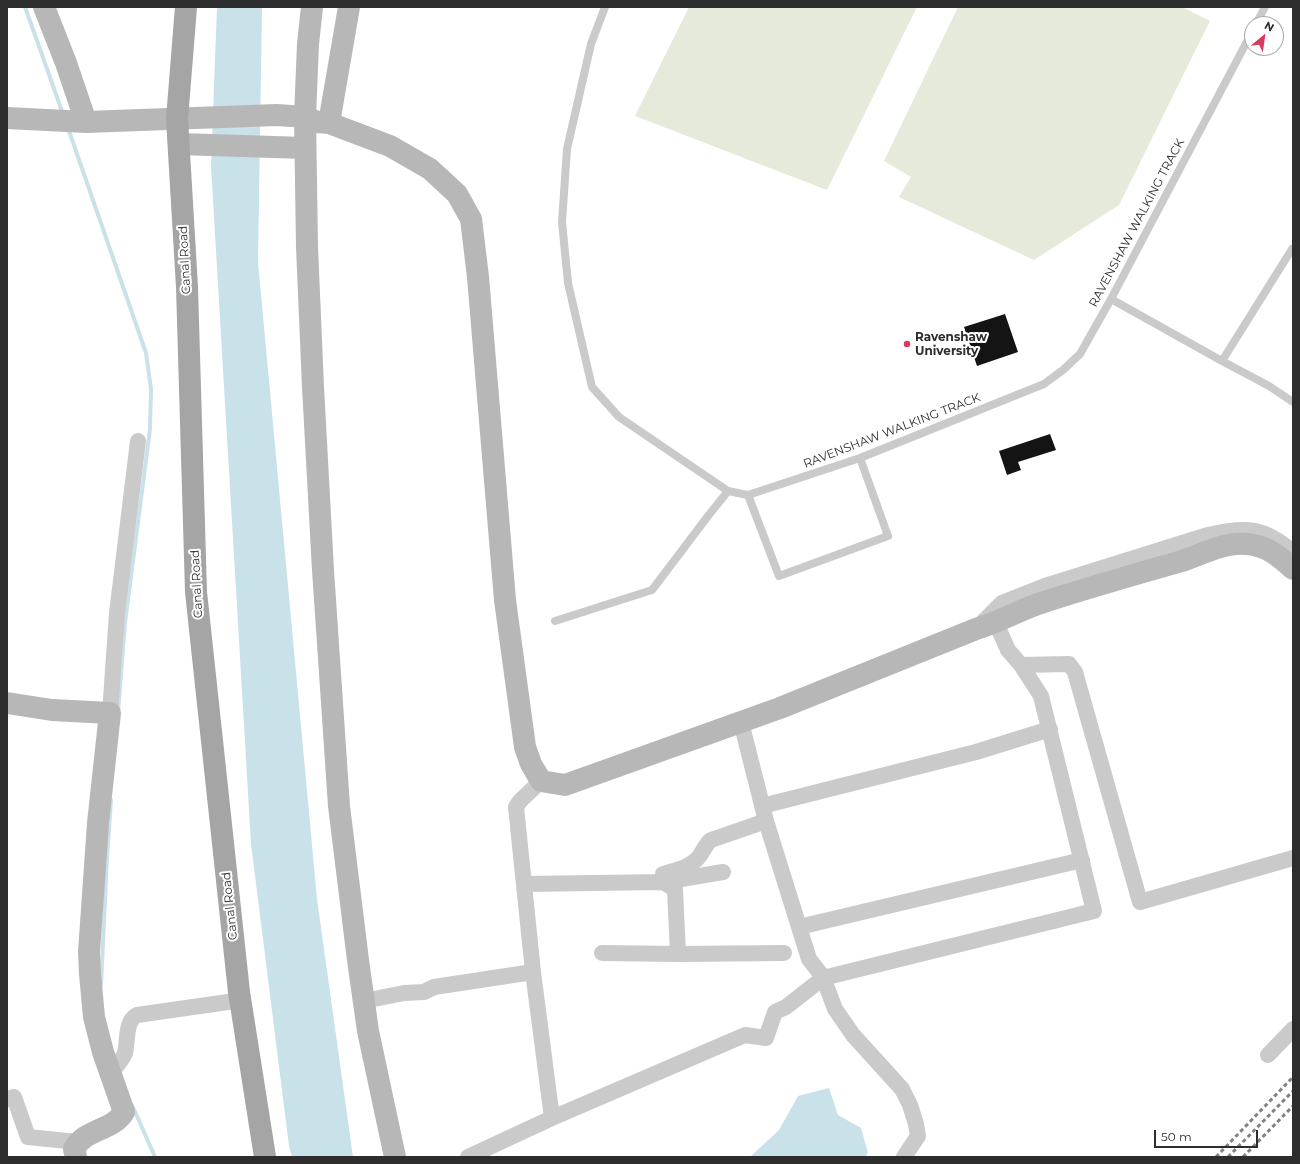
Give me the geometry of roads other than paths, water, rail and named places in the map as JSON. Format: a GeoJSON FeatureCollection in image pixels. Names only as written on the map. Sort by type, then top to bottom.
{"type":"FeatureCollection","features":[{"type":"Feature","properties":{"kind":"main road"},"geometry":{"type":"LineString","coordinates":[[44,7],[66,63],[74,121]]}},
{"type":"Feature","properties":{"kind":"main road","name":"Canal Road"},"geometry":{"type":"LineString","coordinates":[[186,7],[183,119],[179,144],[187,295],[196,592],[239,992],[242,1000],[265,1157]]}},
{"type":"Feature","properties":{"kind":"main road"},"geometry":{"type":"LineString","coordinates":[[312,7],[308,44],[317,121]]}},
{"type":"Feature","properties":{"kind":"main road"},"geometry":{"type":"LineString","coordinates":[[317,121],[338,7]]}},
{"type":"Feature","properties":{"kind":"main road"},"geometry":{"type":"LineString","coordinates":[[349,7],[317,121],[305,148],[312,379],[340,806],[368,1031],[395,1157]]}},
{"type":"Feature","properties":{"kind":"main road"},"geometry":{"type":"LineString","coordinates":[[7,118],[74,121],[183,119],[277,115],[317,121],[390,146],[430,169],[457,194],[471,219],[479,285],[505,600],[525,747],[531,764],[541,781],[565,785],[780,708],[1043,602],[1198,556],[1232,544],[1247,544],[1267,549],[1282,559],[1293,569]]}},
{"type":"Feature","properties":{"kind":"main road"},"geometry":{"type":"LineString","coordinates":[[179,144],[305,148]]}},
{"type":"Feature","properties":{"kind":"main road"},"geometry":{"type":"LineString","coordinates":[[7,703],[52,710],[110,713],[98,824],[89,952],[94,1017],[110,1074],[124,1112],[120,1119],[83,1137],[76,1149]]}},
{"type":"Feature","properties":{"kind":"street"},"geometry":{"type":"LineString","coordinates":[[110,713],[117,612],[138,441]]}},
{"type":"Feature","properties":{"kind":"street"},"geometry":{"type":"LineString","coordinates":[[468,1157],[552,1118],[745,1035],[766,1038],[776,1012],[786,1007],[823,978],[1094,911],[1041,696],[1020,665],[986,626],[1002,603],[1045,586],[1208,535],[1230,530],[1248,529],[1262,532],[1284,544],[1293,552]]}},
{"type":"Feature","properties":{"kind":"street"},"geometry":{"type":"LineString","coordinates":[[1020,665],[1069,664],[1075,672],[1140,902],[1293,858]]}},
{"type":"Feature","properties":{"kind":"street"},"geometry":{"type":"LineString","coordinates":[[741,722],[766,821],[809,959],[823,978],[835,1009],[853,1035],[902,1089],[910,1105],[918,1136],[904,1157]]}},
{"type":"Feature","properties":{"kind":"street"},"geometry":{"type":"LineString","coordinates":[[762,806],[976,752],[1050,730]]}},
{"type":"Feature","properties":{"kind":"street"},"geometry":{"type":"LineString","coordinates":[[541,781],[520,801],[516,807],[533,972],[552,1118]]}},
{"type":"Feature","properties":{"kind":"street"},"geometry":{"type":"LineString","coordinates":[[663,882],[663,874],[689,866],[698,858],[706,844],[711,840],[766,821]]}},
{"type":"Feature","properties":{"kind":"street"},"geometry":{"type":"LineString","coordinates":[[799,927],[1082,860]]}},
{"type":"Feature","properties":{"kind":"street"},"geometry":{"type":"LineString","coordinates":[[524,884],[663,882],[723,872]]}},
{"type":"Feature","properties":{"kind":"street"},"geometry":{"type":"LineString","coordinates":[[663,882],[675,889],[678,954]]}},
{"type":"Feature","properties":{"kind":"street"},"geometry":{"type":"LineString","coordinates":[[602,953],[784,953]]}},
{"type":"Feature","properties":{"kind":"street"},"geometry":{"type":"LineString","coordinates":[[364,1001],[404,993],[424,992],[434,987],[533,972]]}},
{"type":"Feature","properties":{"kind":"street"},"geometry":{"type":"LineString","coordinates":[[110,1074],[125,1054],[128,1025],[132,1018],[136,1015],[242,1000]]}},
{"type":"Feature","properties":{"kind":"street"},"geometry":{"type":"LineString","coordinates":[[1268,1055],[1293,1029]]}},
{"type":"Feature","properties":{"kind":"street"},"geometry":{"type":"LineString","coordinates":[[7,1099],[14,1096],[28,1137],[76,1149]]}},
{"type":"Feature","properties":{"kind":"lane","name":"RAVENSHAW WALKING TRACK"},"geometry":{"type":"LineString","coordinates":[[605,7],[591,44],[567,149],[562,222],[568,283],[592,387],[619,417],[728,491],[748,495],[860,458],[1044,384],[1063,370],[1080,354],[1111,299],[1244,47]]}},
{"type":"Feature","properties":{"kind":"lane"},"geometry":{"type":"LineString","coordinates":[[1261,16],[1266,7]]}},
{"type":"Feature","properties":{"kind":"lane"},"geometry":{"type":"LineString","coordinates":[[1222,361],[1293,248]]}},
{"type":"Feature","properties":{"kind":"lane"},"geometry":{"type":"LineString","coordinates":[[1111,299],[1269,386],[1293,402]]}},
{"type":"Feature","properties":{"kind":"lane"},"geometry":{"type":"LineString","coordinates":[[748,495],[779,576],[888,536],[860,458]]}},
{"type":"Feature","properties":{"kind":"lane"},"geometry":{"type":"LineString","coordinates":[[555,620],[652,590],[728,491]]}},
{"type":"Feature","properties":{"kind":"water"},"geometry":{"type":"Polygon","coordinates":[[[217,7],[262,7],[258,262],[317,899],[353,1157],[292,1157],[289,1146],[251,844],[211,166],[217,7]]]}},
{"type":"Feature","properties":{"kind":"water"},"geometry":{"type":"Polygon","coordinates":[[[829,1088],[838,1115],[861,1128],[868,1153],[865,1157],[750,1157],[779,1130],[798,1096],[829,1088]]]}},
{"type":"Feature","properties":{"kind":"waterway"},"geometry":{"type":"LineString","coordinates":[[25,7],[63,114]]}},
{"type":"Feature","properties":{"kind":"waterway"},"geometry":{"type":"LineString","coordinates":[[68,128],[146,353],[151,389],[150,429],[125,623],[118,712]]}},
{"type":"Feature","properties":{"kind":"waterway"},"geometry":{"type":"LineString","coordinates":[[101,985],[111,800]]}},
{"type":"Feature","properties":{"kind":"waterway"},"geometry":{"type":"LineString","coordinates":[[132,1105],[155,1157]]}},
{"type":"Feature","properties":{"kind":"railway"},"geometry":{"type":"LineString","coordinates":[[1216,1157],[1293,1077]]}},
{"type":"Feature","properties":{"kind":"railway"},"geometry":{"type":"LineString","coordinates":[[1228,1157],[1293,1091]]}},
{"type":"Feature","properties":{"kind":"railway"},"geometry":{"type":"LineString","coordinates":[[1243,1157],[1293,1106]]}},
{"type":"Feature","properties":{"kind":"place","name":"Ravenshaw University"},"geometry":{"type":"Point","coordinates":[907,344]}}]}
